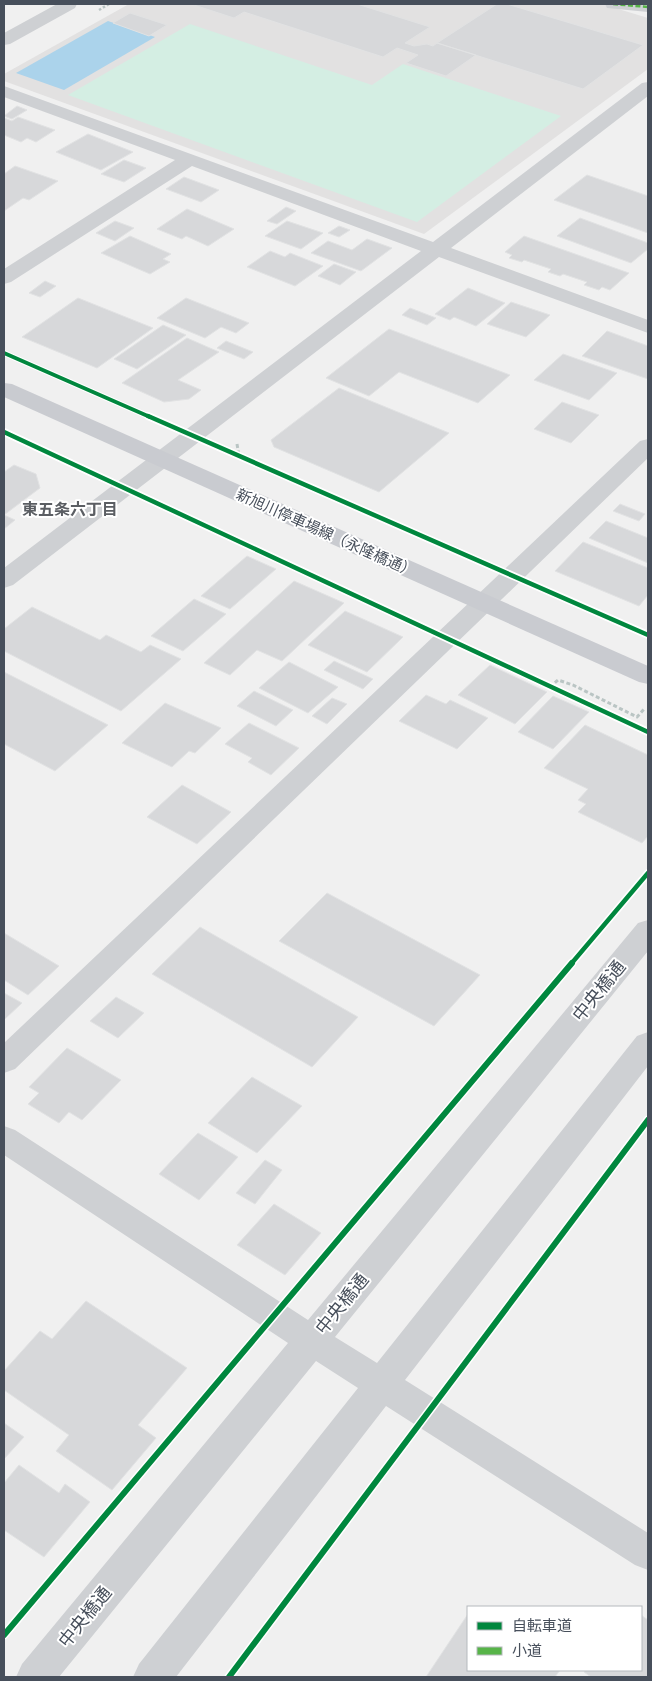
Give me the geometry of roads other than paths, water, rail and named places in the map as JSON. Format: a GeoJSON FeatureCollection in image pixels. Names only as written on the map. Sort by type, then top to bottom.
{"type":"FeatureCollection","features":[{"type":"Feature","properties":{"kind":"main road","name":"新旭川停車場線（永隆橋通）"},"geometry":{"type":"LineString","coordinates":[[4,389],[648,676]]}},
{"type":"Feature","properties":{"kind":"street"},"geometry":{"type":"LineString","coordinates":[[4,40],[69,4]]}},
{"type":"Feature","properties":{"kind":"street"},"geometry":{"type":"LineString","coordinates":[[613,4],[648,7]]}},
{"type":"Feature","properties":{"kind":"street"},"geometry":{"type":"LineString","coordinates":[[4,580],[648,87]]}},
{"type":"Feature","properties":{"kind":"street"},"geometry":{"type":"LineString","coordinates":[[4,91],[648,327]]}},
{"type":"Feature","properties":{"kind":"street"},"geometry":{"type":"LineString","coordinates":[[4,278],[190,159]]}},
{"type":"Feature","properties":{"kind":"street"},"geometry":{"type":"LineString","coordinates":[[4,1061],[648,446]]}},
{"type":"Feature","properties":{"kind":"street","name":"中央橋通"},"geometry":{"type":"LineString","coordinates":[[35,1677],[648,931]]}},
{"type":"Feature","properties":{"kind":"street"},"geometry":{"type":"LineString","coordinates":[[152,1677],[648,1044]]}},
{"type":"Feature","properties":{"kind":"street"},"geometry":{"type":"LineString","coordinates":[[4,1139],[312,1340],[648,1553]]}},
{"type":"Feature","properties":{"kind":"water"},"geometry":{"type":"Polygon","coordinates":[[[108,21],[155,37],[64,90],[16,73],[108,21]]]}},
{"type":"Feature","properties":{"kind":"district","name":"東五条六丁目"},"geometry":{"type":"Point","coordinates":[70,509]}}]}
